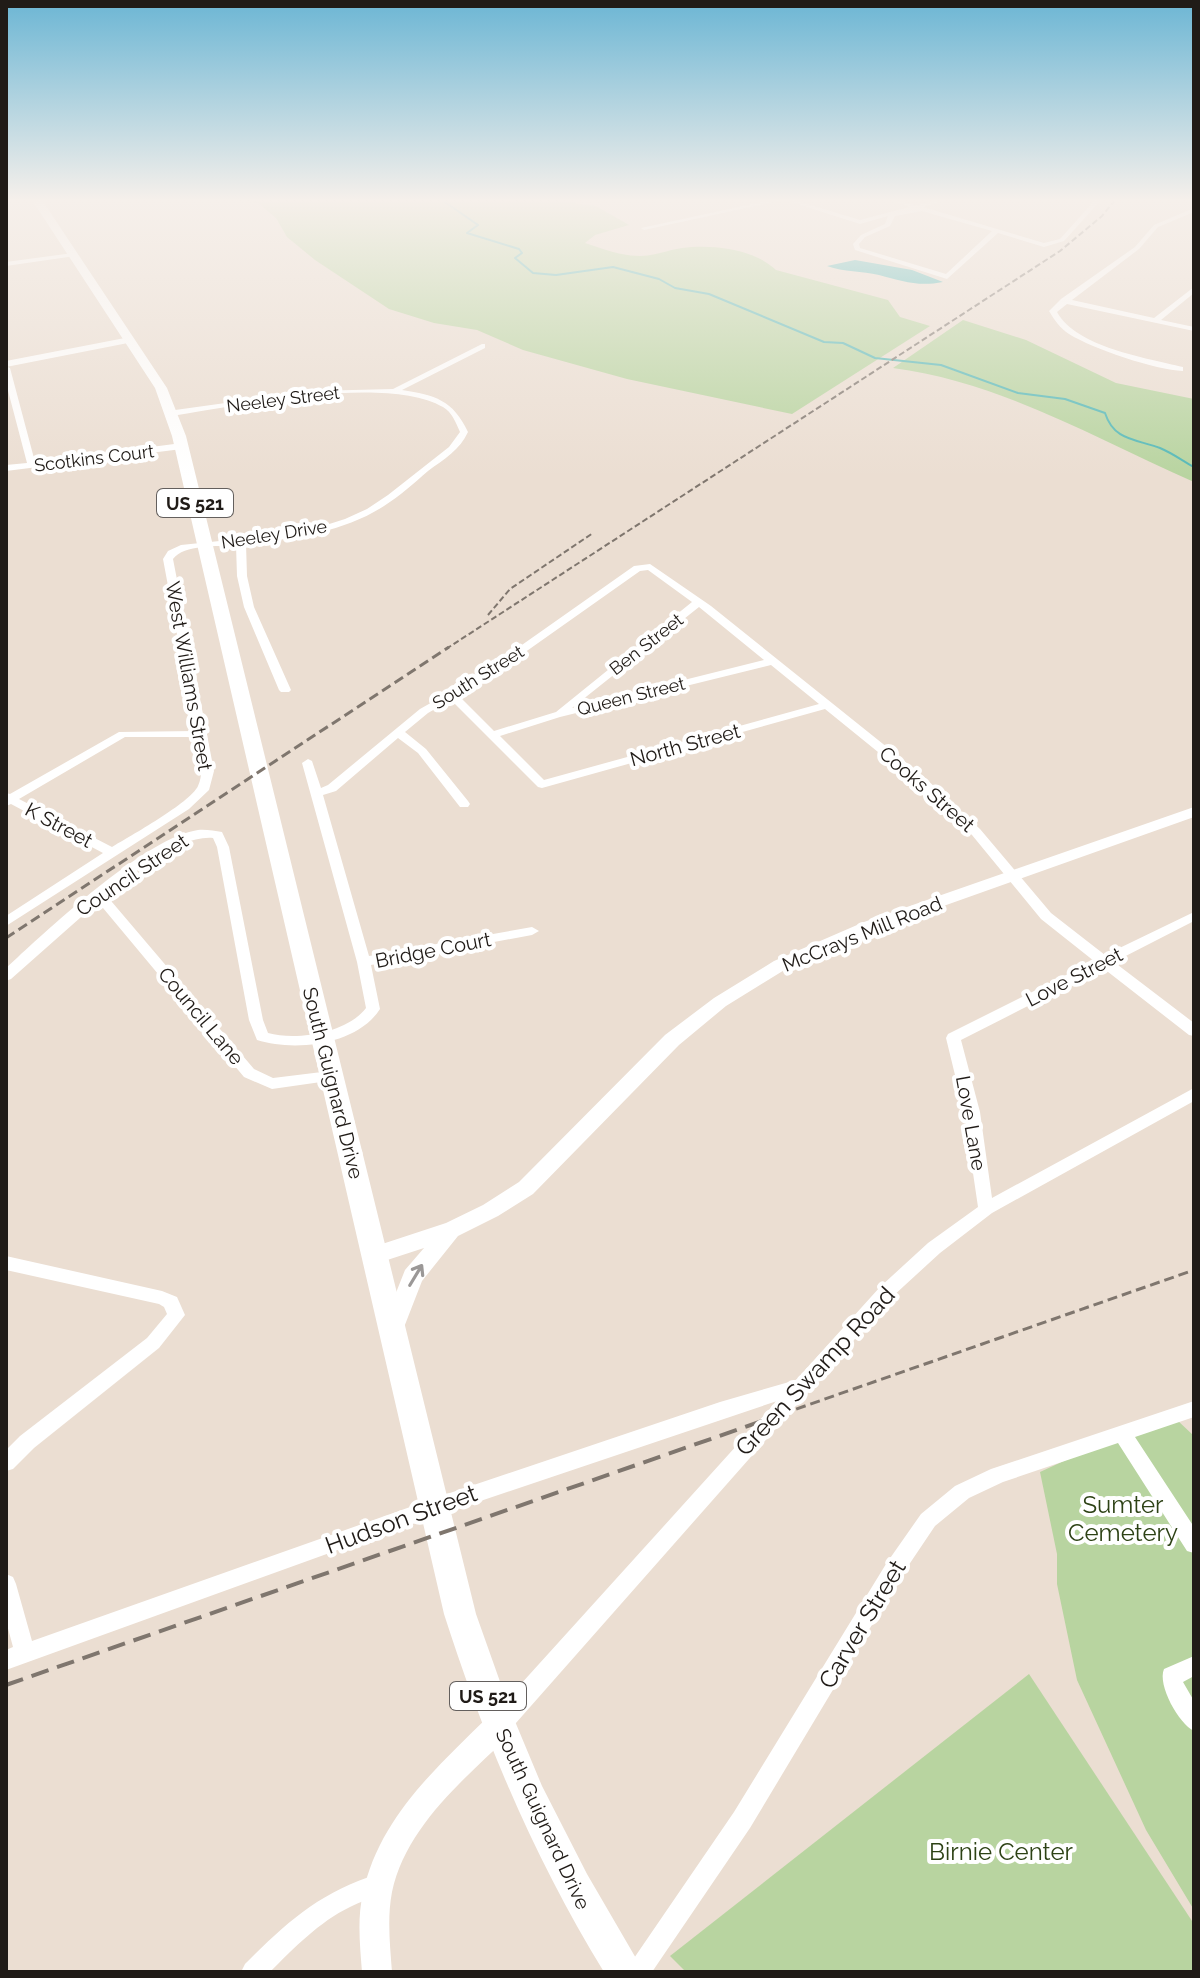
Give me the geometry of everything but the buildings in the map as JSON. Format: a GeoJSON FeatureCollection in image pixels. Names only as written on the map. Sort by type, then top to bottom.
{"type":"FeatureCollection","features":[{"type":"Feature","properties":{"kind":"highway","name":"South Guignard Drive"},"geometry":{"type":"LineString","coordinates":[[98,292],[161,388],[182,446],[460,1614],[499,1726],[530,1798],[586,1912],[625,1972]]}},
{"type":"Feature","properties":{"kind":"street"},"geometry":{"type":"LineString","coordinates":[[1076,292],[1053,311],[1056,320],[1067,330],[1100,345],[1180,369]]}},
{"type":"Feature","properties":{"kind":"street"},"geometry":{"type":"LineString","coordinates":[[1155,321],[1190,292]]}},
{"type":"Feature","properties":{"kind":"street"},"geometry":{"type":"LineString","coordinates":[[1064,301],[1194,329]]}},
{"type":"Feature","properties":{"kind":"street"},"geometry":{"type":"LineString","coordinates":[[32,466],[6,366],[130,340]]}},
{"type":"Feature","properties":{"kind":"street"},"geometry":{"type":"LineString","coordinates":[[394,391],[482,346]]}},
{"type":"Feature","properties":{"kind":"street","name":"Neeley Street"},"geometry":{"type":"LineString","coordinates":[[171,413],[332,392],[394,391]]}},
{"type":"Feature","properties":{"kind":"street","name":"Neeley Drive"},"geometry":{"type":"LineString","coordinates":[[205,545],[314,530],[366,513],[386,501],[461,439],[464,432],[447,406],[394,391]]}},
{"type":"Feature","properties":{"kind":"street","name":"Scotkins Court"},"geometry":{"type":"LineString","coordinates":[[6,468],[182,446]]}},
{"type":"Feature","properties":{"kind":"street"},"geometry":{"type":"LineString","coordinates":[[241,540],[242,576],[249,607],[285,690]]}},
{"type":"Feature","properties":{"kind":"street","name":"West Williams Street"},"geometry":{"type":"LineString","coordinates":[[6,922],[185,806],[203,790],[208,771],[168,559],[175,550],[205,545]]}},
{"type":"Feature","properties":{"kind":"street","name":"Cooks Street"},"geometry":{"type":"LineString","coordinates":[[644,567],[661,574],[699,602],[953,809],[1046,916],[1194,1031]]}},
{"type":"Feature","properties":{"kind":"street","name":"South Street"},"geometry":{"type":"LineString","coordinates":[[317,793],[332,788],[424,711],[479,680],[644,567]]}},
{"type":"Feature","properties":{"kind":"street","name":"Ben Street"},"geometry":{"type":"LineString","coordinates":[[556,715],[699,602]]}},
{"type":"Feature","properties":{"kind":"street","name":"Queen Street"},"geometry":{"type":"LineString","coordinates":[[492,735],[556,715],[772,661]]}},
{"type":"Feature","properties":{"kind":"street"},"geometry":{"type":"LineString","coordinates":[[452,695],[492,735]]}},
{"type":"Feature","properties":{"kind":"street","name":"North Street"},"geometry":{"type":"LineString","coordinates":[[492,735],[542,784],[827,705]]}},
{"type":"Feature","properties":{"kind":"street"},"geometry":{"type":"LineString","coordinates":[[399,733],[422,751],[464,804]]}},
{"type":"Feature","properties":{"kind":"street"},"geometry":{"type":"LineString","coordinates":[[8,799],[123,734],[201,734]]}},
{"type":"Feature","properties":{"kind":"street","name":"Bridge Court"},"geometry":{"type":"LineString","coordinates":[[308,763],[364,962],[532,931]]}},
{"type":"Feature","properties":{"kind":"street","name":"K Street"},"geometry":{"type":"LineString","coordinates":[[8,799],[113,853]]}},
{"type":"Feature","properties":{"kind":"street","name":"McCrays Mill Road"},"geometry":{"type":"LineString","coordinates":[[375,1255],[452,1231],[491,1212],[526,1188],[567,1150],[655,1055],[696,1019],[751,982],[838,939],[1194,812]]}},
{"type":"Feature","properties":{"kind":"street","name":"Council Street"},"geometry":{"type":"LineString","coordinates":[[6,976],[98,894],[186,836],[206,830],[221,839],[259,1031],[268,1040],[281,1042],[321,1036]]}},
{"type":"Feature","properties":{"kind":"street","name":"Council Lane"},"geometry":{"type":"LineString","coordinates":[[98,894],[249,1073],[262,1082],[272,1084],[330,1076]]}},
{"type":"Feature","properties":{"kind":"street","name":"Love Street"},"geometry":{"type":"LineString","coordinates":[[953,1038],[1194,916]]}},
{"type":"Feature","properties":{"kind":"street"},"geometry":{"type":"LineString","coordinates":[[321,1036],[352,1028],[371,1014],[372,1003],[364,962]]}},
{"type":"Feature","properties":{"kind":"street","name":"Love Lane"},"geometry":{"type":"LineString","coordinates":[[953,1038],[972,1112],[986,1209]]}},
{"type":"Feature","properties":{"kind":"street","name":"Green Swamp Road"},"geometry":{"type":"LineString","coordinates":[[499,1726],[799,1387],[886,1292],[934,1248],[986,1209],[1194,1094]]}},
{"type":"Feature","properties":{"kind":"street"},"geometry":{"type":"LineString","coordinates":[[393,1328],[413,1276],[452,1231]]}},
{"type":"Feature","properties":{"kind":"street"},"geometry":{"type":"LineString","coordinates":[[6,1263],[162,1298],[171,1302],[176,1315],[153,1343],[27,1442],[6,1463]]}},
{"type":"Feature","properties":{"kind":"street","name":"Hudson Street"},"geometry":{"type":"LineString","coordinates":[[16,1656],[434,1506],[684,1424],[744,1401],[799,1387]]}},
{"type":"Feature","properties":{"kind":"street","name":"Carver Street"},"geometry":{"type":"LineString","coordinates":[[638,1972],[742,1820],[893,1571],[928,1520],[945,1504],[976,1485],[1194,1409]]}},
{"type":"Feature","properties":{"kind":"street"},"geometry":{"type":"LineString","coordinates":[[1121,1432],[1194,1544]]}},
{"type":"Feature","properties":{"kind":"street"},"geometry":{"type":"LineString","coordinates":[[6,1584],[16,1656]]}},
{"type":"Feature","properties":{"kind":"street"},"geometry":{"type":"LineString","coordinates":[[1194,1666],[1171,1676],[1173,1686],[1194,1720]]}},
{"type":"Feature","properties":{"kind":"street"},"geometry":{"type":"LineString","coordinates":[[377,1972],[373,1935],[378,1885],[393,1843],[443,1780],[499,1726]]}},
{"type":"Feature","properties":{"kind":"street"},"geometry":{"type":"LineString","coordinates":[[253,1972],[312,1915],[332,1901],[378,1885]]}},
{"type":"Feature","properties":{"kind":"green space"},"geometry":{"type":"Polygon","coordinates":[[[364,292],[859,292],[888,300],[900,317],[930,326],[792,414],[627,379],[523,350],[477,330],[434,323],[389,309],[364,292]]]}},
{"type":"Feature","properties":{"kind":"green space"},"geometry":{"type":"Polygon","coordinates":[[[963,320],[1026,340],[1116,383],[1194,399],[1194,482],[1010,399],[933,375],[893,368],[963,320]]]}},
{"type":"Feature","properties":{"kind":"green space","name":"Sumter Cemetery"},"geometry":{"type":"Polygon","coordinates":[[[1177,1420],[1194,1436],[1194,1910],[1146,1830],[1077,1680],[1057,1584],[1057,1554],[1040,1472],[1079,1454],[1177,1420]]]}},
{"type":"Feature","properties":{"kind":"green space","name":"Birnie Center"},"geometry":{"type":"Polygon","coordinates":[[[1029,1674],[1194,1924],[1194,1972],[686,1972],[670,1956],[1029,1674]]]}},
{"type":"Feature","properties":{"kind":"waterway"},"geometry":{"type":"LineString","coordinates":[[699,292],[824,342],[843,343],[875,358],[941,365],[1018,393],[1065,399],[1105,413],[1120,434],[1160,448],[1194,467]]}},
{"type":"Feature","properties":{"kind":"railway"},"geometry":{"type":"LineString","coordinates":[[446,649],[996,292]]}},
{"type":"Feature","properties":{"kind":"railway"},"geometry":{"type":"LineString","coordinates":[[488,615],[510,589],[593,533]]}},
{"type":"Feature","properties":{"kind":"railway"},"geometry":{"type":"LineString","coordinates":[[6,938],[449,647]]}},
{"type":"Feature","properties":{"kind":"railway"},"geometry":{"type":"LineString","coordinates":[[782,1414],[1194,1270]]}},
{"type":"Feature","properties":{"kind":"railway"},"geometry":{"type":"LineString","coordinates":[[6,1685],[788,1412]]}}]}
